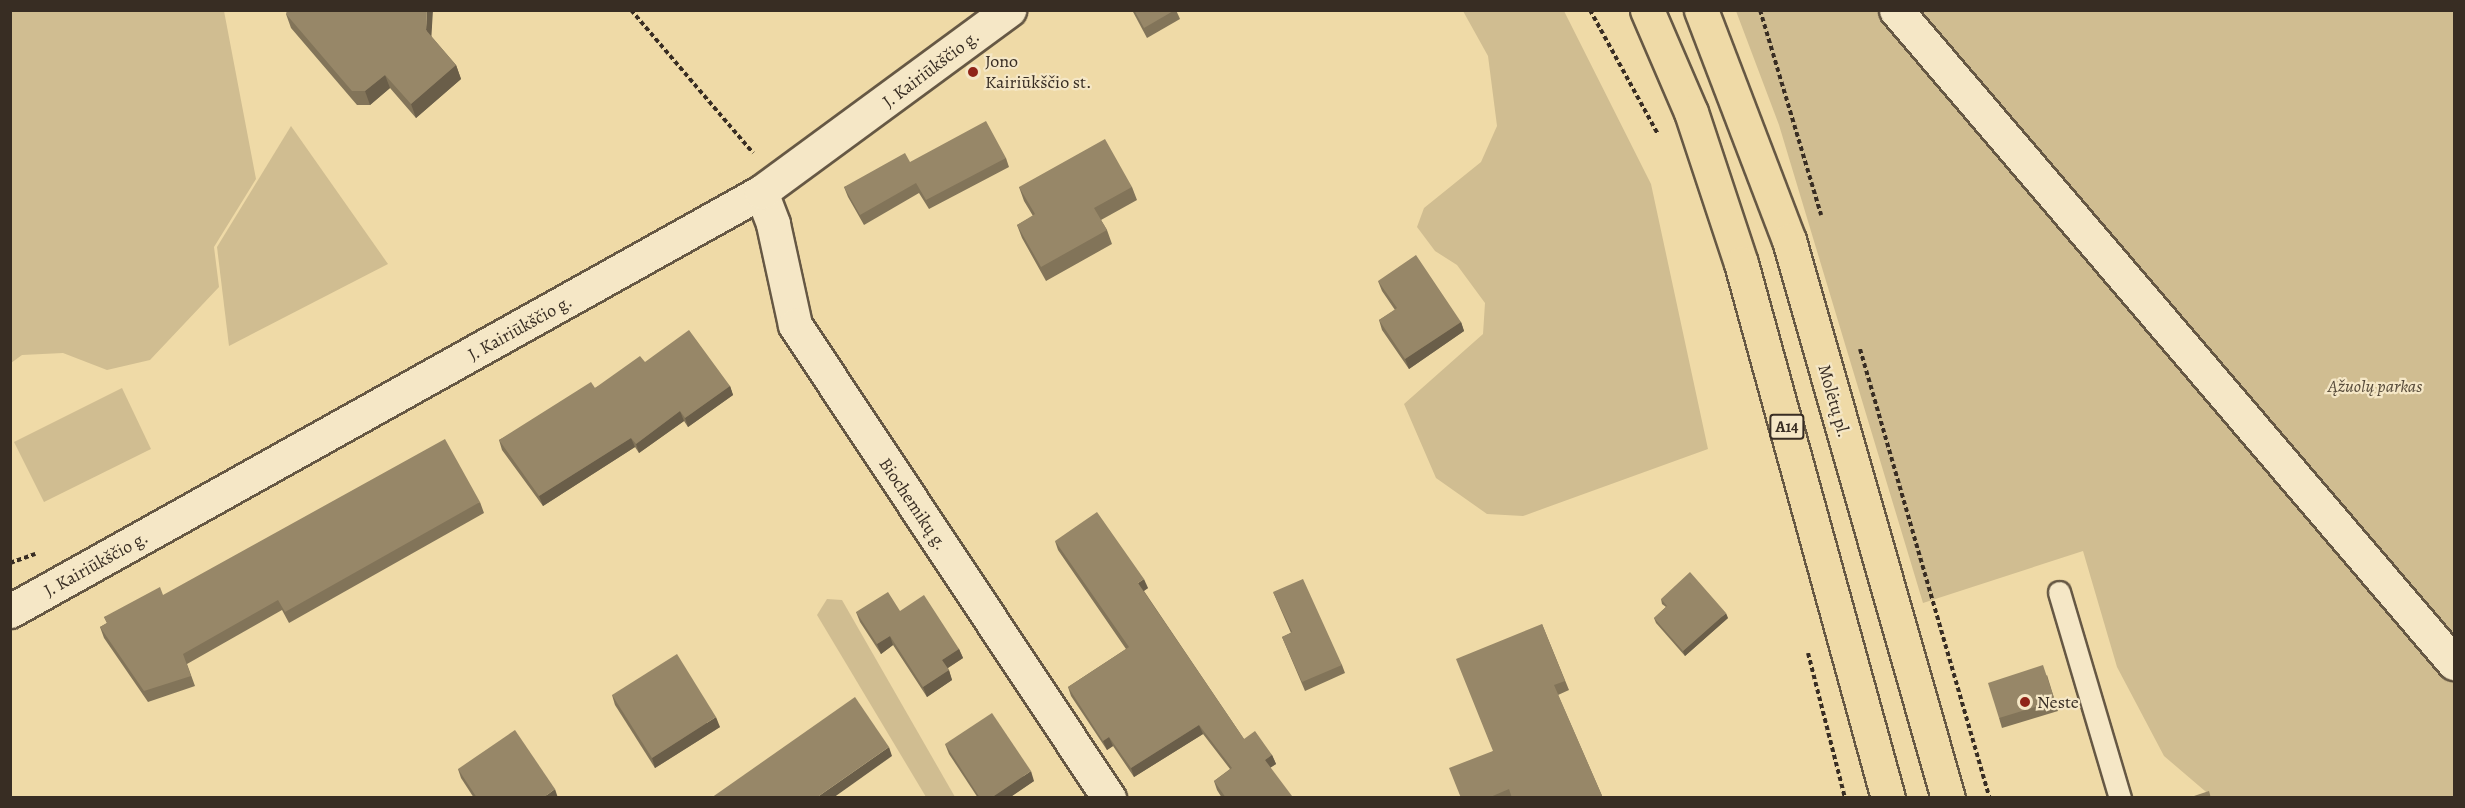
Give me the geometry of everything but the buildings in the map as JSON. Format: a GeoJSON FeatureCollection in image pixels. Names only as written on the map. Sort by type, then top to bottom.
{"type":"FeatureCollection","features":[{"type":"Feature","properties":{"kind":"highway","name":"A14"},"geometry":{"type":"LineString","coordinates":[[1647,10],[1691,112],[1741,263],[1888,798]]}},
{"type":"Feature","properties":{"kind":"highway","name":"Molėtų pl."},"geometry":{"type":"LineString","coordinates":[[1701,10],[1789,240],[1948,798]]}},
{"type":"Feature","properties":{"kind":"street","name":"J. Kairiūkščio g."},"geometry":{"type":"LineString","coordinates":[[10,611],[769,186],[1009,10]]}},
{"type":"Feature","properties":{"kind":"street"},"geometry":{"type":"LineString","coordinates":[[1896,10],[2454,663]]}},
{"type":"Feature","properties":{"kind":"street","name":"Biochemikų g."},"geometry":{"type":"LineString","coordinates":[[769,186],[774,224],[795,325],[1109,798]]}},
{"type":"Feature","properties":{"kind":"lane"},"geometry":{"type":"LineString","coordinates":[[2059,592],[2120,798]]}},
{"type":"Feature","properties":{"kind":"path"},"geometry":{"type":"LineString","coordinates":[[631,10],[769,186]]}},
{"type":"Feature","properties":{"kind":"path"},"geometry":{"type":"LineString","coordinates":[[1590,10],[1661,140]]}},
{"type":"Feature","properties":{"kind":"path"},"geometry":{"type":"LineString","coordinates":[[1760,10],[1824,226]]}},
{"type":"Feature","properties":{"kind":"path"},"geometry":{"type":"LineString","coordinates":[[1857,339],[1990,798]]}},
{"type":"Feature","properties":{"kind":"green space"},"geometry":{"type":"Polygon","coordinates":[[[11,10],[224,11],[256,179],[214,247],[219,287],[150,360],[107,370],[63,353],[22,355],[11,363],[11,10]]]}},
{"type":"Feature","properties":{"kind":"green space"},"geometry":{"type":"Polygon","coordinates":[[[1463,11],[1564,11],[1651,184],[1708,449],[1523,516],[1487,514],[1436,478],[1404,404],[1483,334],[1485,303],[1457,265],[1435,251],[1417,227],[1424,208],[1481,162],[1497,126],[1488,56],[1463,11]]]}},
{"type":"Feature","properties":{"kind":"green space","name":"Ąžuolų parkas"},"geometry":{"type":"Polygon","coordinates":[[[1736,11],[2454,11],[2454,797],[2212,797],[2164,756],[2117,667],[2083,551],[1923,603],[1779,125],[1736,11]]]}},
{"type":"Feature","properties":{"kind":"green space"},"geometry":{"type":"Polygon","coordinates":[[[291,126],[388,264],[229,346],[217,247],[291,126]]]}},
{"type":"Feature","properties":{"kind":"green space"},"geometry":{"type":"Polygon","coordinates":[[[122,388],[151,449],[44,502],[14,442],[122,388]]]}},
{"type":"Feature","properties":{"kind":"green space"},"geometry":{"type":"Polygon","coordinates":[[[827,599],[842,600],[955,797],[926,797],[817,615],[827,599]]]}},
{"type":"Feature","properties":{"kind":"place","name":"Jono Kairiūkščio st."},"geometry":{"type":"Point","coordinates":[973,72]}},
{"type":"Feature","properties":{"kind":"place","name":"Neste"},"geometry":{"type":"Point","coordinates":[2025,702]}}]}
